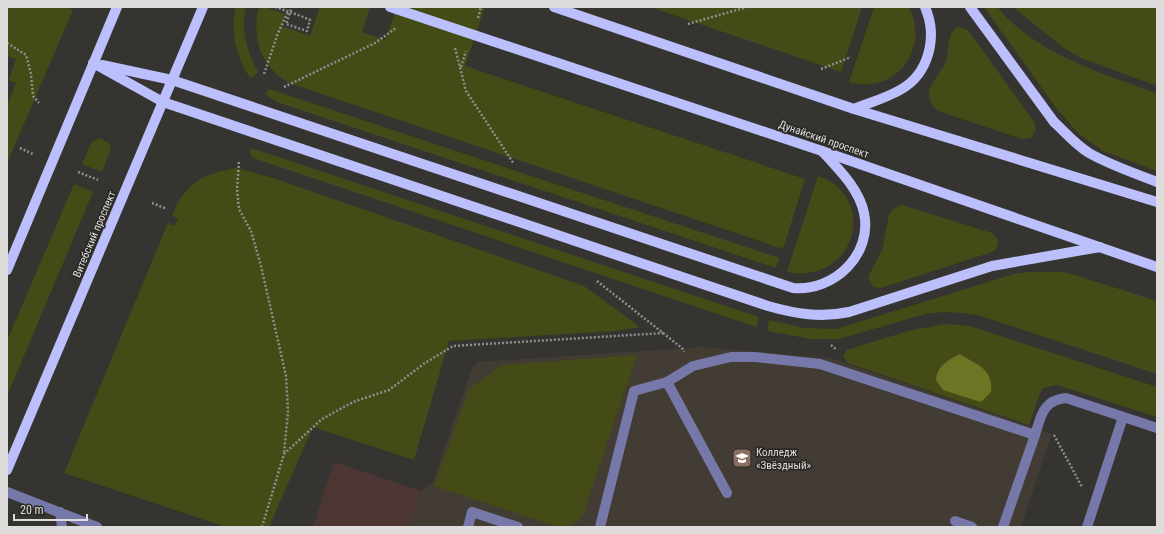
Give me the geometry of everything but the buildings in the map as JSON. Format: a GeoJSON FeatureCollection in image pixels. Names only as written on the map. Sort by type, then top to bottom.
{"type":"FeatureCollection","features":[{"type":"Feature","properties":{"kind":"main road"},"geometry":{"type":"LineString","coordinates":[[8,264],[117,7]]}},
{"type":"Feature","properties":{"kind":"main road","name":"Витебский проспект"},"geometry":{"type":"LineString","coordinates":[[7,470],[203,7]]}},
{"type":"Feature","properties":{"kind":"main road","name":"Дунайский проспект"},"geometry":{"type":"LineString","coordinates":[[390,7],[822,151],[1157,267]]}},
{"type":"Feature","properties":{"kind":"main road"},"geometry":{"type":"LineString","coordinates":[[554,7],[854,108],[1157,202]]}},
{"type":"Feature","properties":{"kind":"main road"},"geometry":{"type":"LineString","coordinates":[[854,108],[899,91],[912,82],[922,70],[929,55],[932,37],[930,20],[926,7]]}},
{"type":"Feature","properties":{"kind":"main road"},"geometry":{"type":"LineString","coordinates":[[970,7],[1054,122],[1065,133],[1088,153],[1122,169],[1157,182]]}},
{"type":"Feature","properties":{"kind":"main road"},"geometry":{"type":"LineString","coordinates":[[93,63],[172,80],[793,288],[812,288],[824,285],[837,277],[855,259],[863,238],[864,214],[859,199],[844,175],[822,151]]}},
{"type":"Feature","properties":{"kind":"main road"},"geometry":{"type":"LineString","coordinates":[[93,63],[163,102],[768,306],[802,314],[834,315],[849,312],[992,266],[1100,247]]}},
{"type":"Feature","properties":{"kind":"lane"},"geometry":{"type":"LineString","coordinates":[[600,527],[634,391],[667,382],[693,366],[731,357],[755,357],[820,364],[1035,435]]}},
{"type":"Feature","properties":{"kind":"lane"},"geometry":{"type":"LineString","coordinates":[[667,382],[727,493]]}},
{"type":"Feature","properties":{"kind":"lane"},"geometry":{"type":"LineString","coordinates":[[1003,527],[1044,410],[1050,402],[1057,399],[1066,398],[1157,428]]}},
{"type":"Feature","properties":{"kind":"lane"},"geometry":{"type":"LineString","coordinates":[[1087,527],[1123,416]]}},
{"type":"Feature","properties":{"kind":"lane"},"geometry":{"type":"LineString","coordinates":[[7,492],[97,527]]}},
{"type":"Feature","properties":{"kind":"lane"},"geometry":{"type":"LineString","coordinates":[[60,512],[62,527]]}},
{"type":"Feature","properties":{"kind":"lane"},"geometry":{"type":"LineString","coordinates":[[468,527],[472,512],[518,527]]}},
{"type":"Feature","properties":{"kind":"lane"},"geometry":{"type":"LineString","coordinates":[[955,521],[972,527]]}},
{"type":"Feature","properties":{"kind":"path"},"geometry":{"type":"LineString","coordinates":[[275,7],[288,12],[294,14],[310,20],[307,31],[286,24],[288,18],[290,12],[292,7]]}},
{"type":"Feature","properties":{"kind":"path"},"geometry":{"type":"LineString","coordinates":[[688,24],[747,7]]}},
{"type":"Feature","properties":{"kind":"path"},"geometry":{"type":"LineString","coordinates":[[264,74],[278,33],[288,12]]}},
{"type":"Feature","properties":{"kind":"path"},"geometry":{"type":"LineString","coordinates":[[284,87],[375,43],[400,25]]}},
{"type":"Feature","properties":{"kind":"path"},"geometry":{"type":"LineString","coordinates":[[7,43],[26,55],[31,74],[33,96],[39,104]]}},
{"type":"Feature","properties":{"kind":"path"},"geometry":{"type":"LineString","coordinates":[[455,45],[466,90],[514,164]]}},
{"type":"Feature","properties":{"kind":"path"},"geometry":{"type":"LineString","coordinates":[[821,69],[851,57]]}},
{"type":"Feature","properties":{"kind":"path"},"geometry":{"type":"LineString","coordinates":[[20,148],[33,154]]}},
{"type":"Feature","properties":{"kind":"path"},"geometry":{"type":"LineString","coordinates":[[239,162],[237,189],[240,209],[251,232],[261,266],[286,376],[288,412],[284,454],[262,527]]}},
{"type":"Feature","properties":{"kind":"path"},"geometry":{"type":"LineString","coordinates":[[78,172],[98,180]]}},
{"type":"Feature","properties":{"kind":"path"},"geometry":{"type":"LineString","coordinates":[[152,203],[167,209]]}},
{"type":"Feature","properties":{"kind":"path"},"geometry":{"type":"LineString","coordinates":[[597,281],[682,348],[693,366]]}},
{"type":"Feature","properties":{"kind":"path"},"geometry":{"type":"LineString","coordinates":[[284,454],[322,419],[353,402],[389,390],[425,363],[453,346],[664,333]]}},
{"type":"Feature","properties":{"kind":"shaded area","name":"Колледж «Звёздный»"},"geometry":{"type":"Polygon","coordinates":[[[703,347],[829,358],[1052,434],[1021,527],[410,527],[421,491],[433,482],[471,371],[477,362],[703,347]]]}},
{"type":"Feature","properties":{"kind":"shaded area"},"geometry":{"type":"Polygon","coordinates":[[[334,462],[421,491],[410,527],[313,527],[334,462]]]}},
{"type":"Feature","properties":{"kind":"green space"},"geometry":{"type":"Polygon","coordinates":[[[7,7],[64,7],[73,10],[7,163],[7,106],[16,83],[9,80],[16,59],[7,56],[7,7]]]}},
{"type":"Feature","properties":{"kind":"green space"},"geometry":{"type":"Polygon","coordinates":[[[236,7],[246,7],[244,16],[244,32],[248,48],[258,72],[250,78],[241,62],[234,35],[234,16],[236,7]]]}},
{"type":"Feature","properties":{"kind":"green space"},"geometry":{"type":"Polygon","coordinates":[[[259,7],[265,7],[285,14],[282,26],[310,36],[320,7],[370,7],[362,32],[385,40],[397,7],[485,7],[465,66],[805,179],[783,249],[289,83],[271,69],[260,51],[256,30],[259,7]]]}},
{"type":"Feature","properties":{"kind":"green space"},"geometry":{"type":"Polygon","coordinates":[[[650,7],[862,7],[841,72],[650,7]]]}},
{"type":"Feature","properties":{"kind":"green space"},"geometry":{"type":"Polygon","coordinates":[[[874,7],[909,7],[914,23],[915,38],[912,53],[904,65],[894,75],[881,82],[866,84],[849,82],[874,7]]]}},
{"type":"Feature","properties":{"kind":"green space"},"geometry":{"type":"Polygon","coordinates":[[[984,7],[997,7],[1014,24],[1051,50],[1092,69],[1157,94],[1157,171],[1103,151],[1079,134],[1057,109],[984,7]]]}},
{"type":"Feature","properties":{"kind":"green space"},"geometry":{"type":"Polygon","coordinates":[[[1013,7],[1157,7],[1157,86],[1081,58],[1064,48],[1013,7]]]}},
{"type":"Feature","properties":{"kind":"green space"},"geometry":{"type":"Polygon","coordinates":[[[958,27],[968,30],[1035,123],[1036,130],[1031,138],[1022,139],[941,112],[931,103],[929,95],[931,86],[946,61],[950,37],[954,29],[958,27]]]}},
{"type":"Feature","properties":{"kind":"green space"},"geometry":{"type":"Polygon","coordinates":[[[269,89],[779,258],[776,268],[277,102],[265,94],[269,89]]]}},
{"type":"Feature","properties":{"kind":"green space"},"geometry":{"type":"Polygon","coordinates":[[[99,138],[109,143],[111,149],[102,172],[82,164],[91,143],[99,138]]]}},
{"type":"Feature","properties":{"kind":"green space"},"geometry":{"type":"Polygon","coordinates":[[[251,148],[759,317],[756,327],[253,158],[250,153],[251,148]]]}},
{"type":"Feature","properties":{"kind":"green space"},"geometry":{"type":"Polygon","coordinates":[[[236,168],[270,177],[584,286],[640,327],[615,331],[449,341],[414,460],[313,427],[269,527],[226,527],[64,473],[168,223],[174,226],[178,219],[172,215],[177,204],[189,188],[204,177],[224,170],[236,168]]]}},
{"type":"Feature","properties":{"kind":"green space"},"geometry":{"type":"Polygon","coordinates":[[[818,176],[837,187],[849,202],[853,219],[851,237],[843,253],[830,265],[811,272],[787,272],[818,176]]]}},
{"type":"Feature","properties":{"kind":"green space"},"geometry":{"type":"Polygon","coordinates":[[[74,184],[93,192],[7,396],[7,341],[74,184]]]}},
{"type":"Feature","properties":{"kind":"green space"},"geometry":{"type":"Polygon","coordinates":[[[902,205],[992,233],[998,240],[997,247],[994,251],[989,253],[881,288],[873,287],[868,277],[882,250],[889,215],[894,208],[902,205]]]}},
{"type":"Feature","properties":{"kind":"green space"},"geometry":{"type":"Polygon","coordinates":[[[1029,272],[1061,272],[1075,275],[1157,301],[1157,374],[981,316],[953,312],[925,314],[839,339],[811,339],[767,331],[769,320],[804,328],[836,329],[1014,274],[1029,272]]]}},
{"type":"Feature","properties":{"kind":"green space"},"geometry":{"type":"Polygon","coordinates":[[[945,324],[970,326],[1157,387],[1157,417],[1057,385],[1042,388],[1029,425],[848,363],[843,356],[847,350],[908,331],[945,324]]]}},
{"type":"Feature","properties":{"kind":"green space"},"geometry":{"type":"Polygon","coordinates":[[[960,354],[983,368],[990,378],[991,392],[981,402],[943,390],[936,380],[941,367],[952,358],[960,354]]]}},
{"type":"Feature","properties":{"kind":"green space"},"geometry":{"type":"Polygon","coordinates":[[[637,355],[583,515],[576,523],[570,526],[558,527],[434,486],[469,389],[502,365],[637,355]]]}},
{"type":"Feature","properties":{"kind":"place","name":"Колледж «Звёздный»"},"geometry":{"type":"Point","coordinates":[742,458]}}]}
